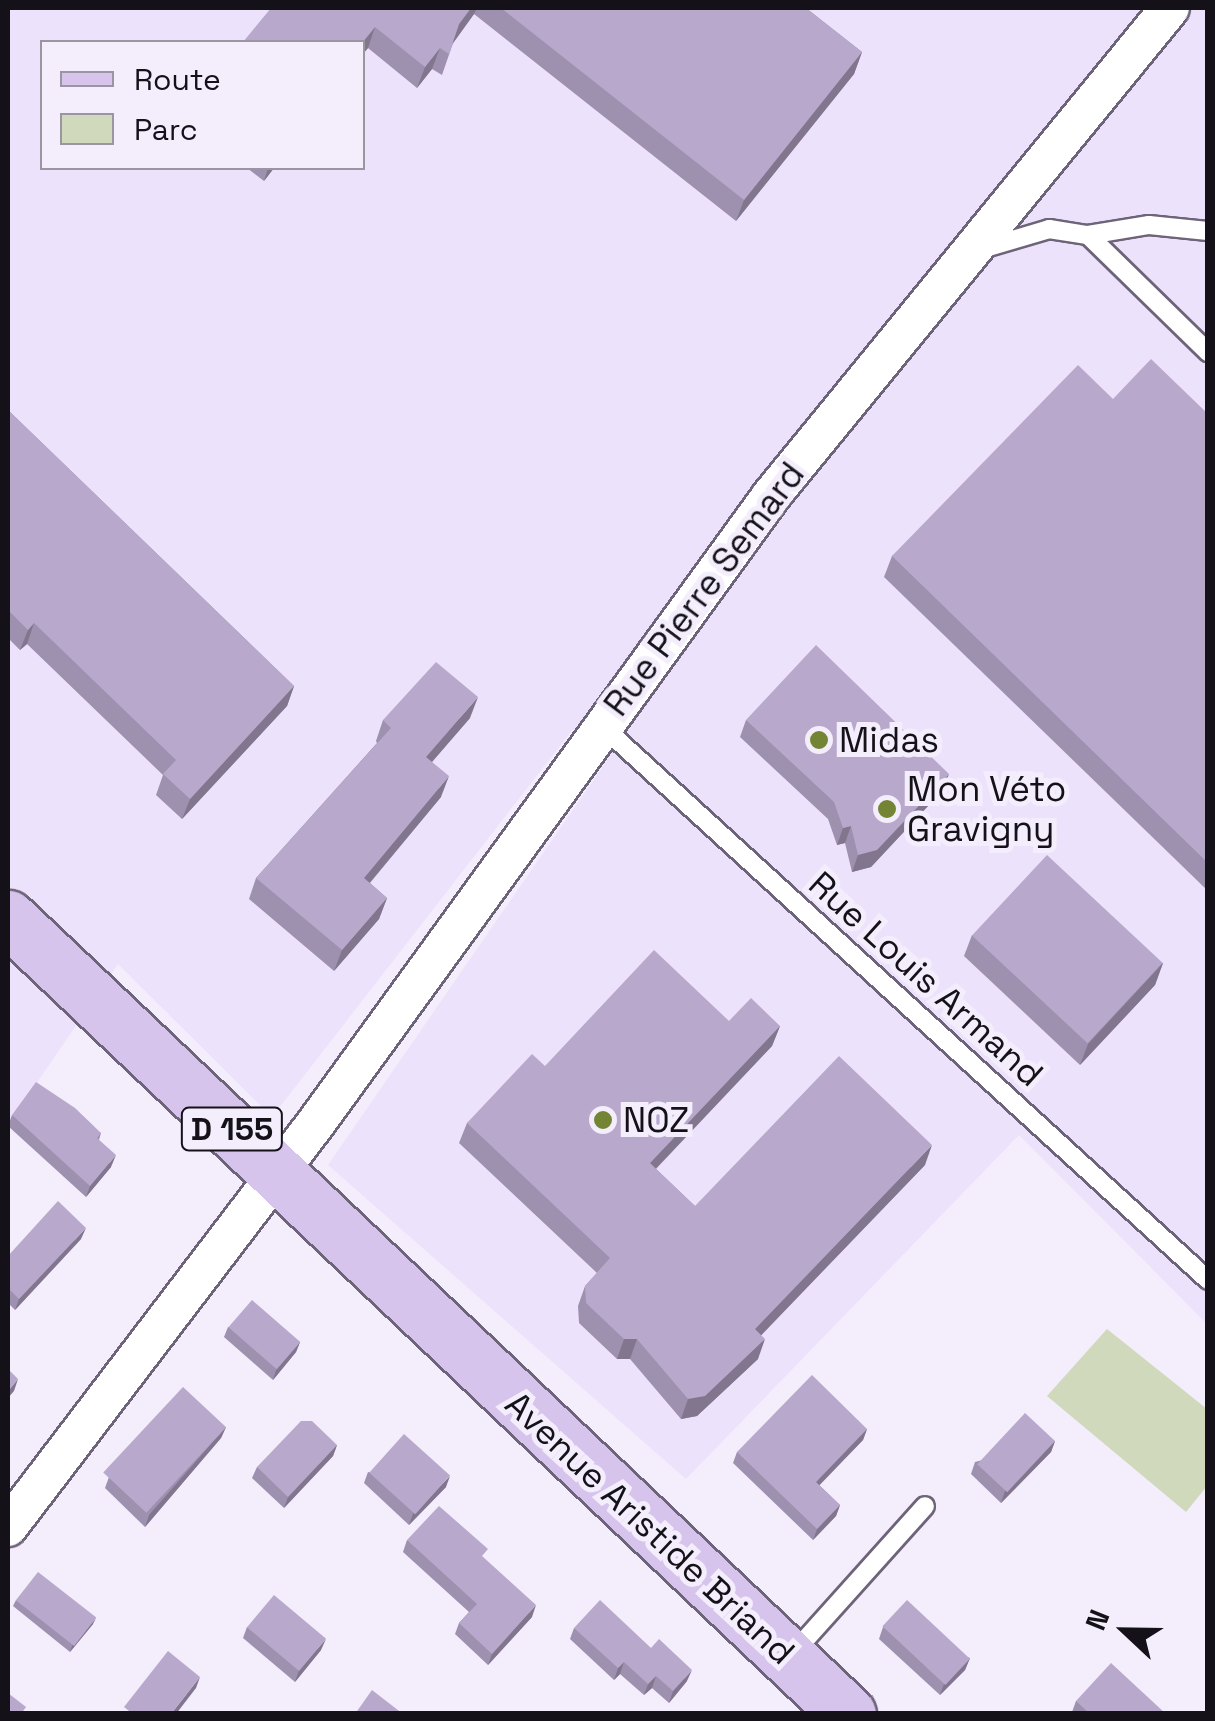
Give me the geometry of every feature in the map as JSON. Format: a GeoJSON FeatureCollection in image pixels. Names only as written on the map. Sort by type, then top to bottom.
{"type":"FeatureCollection","features":[{"type":"Feature","properties":{"kind":"main road","name":"Avenue Aristide Briand"},"geometry":{"type":"LineString","coordinates":[[8,918],[40,975],[452,1344],[848,1714]]}},
{"type":"Feature","properties":{"kind":"street","name":"Rue Pierre Semard"},"geometry":{"type":"LineString","coordinates":[[8,1528],[270,1180],[771,496],[1170,8]]}},
{"type":"Feature","properties":{"kind":"lane"},"geometry":{"type":"LineString","coordinates":[[972,252],[1049,229],[1088,236],[1149,225],[1208,231]]}},
{"type":"Feature","properties":{"kind":"lane"},"geometry":{"type":"LineString","coordinates":[[1088,236],[1208,352]]}},
{"type":"Feature","properties":{"kind":"lane","name":"Rue Louis Armand"},"geometry":{"type":"LineString","coordinates":[[601,726],[1208,1280]]}},
{"type":"Feature","properties":{"kind":"lane"},"geometry":{"type":"LineString","coordinates":[[780,1650],[804,1641],[925,1506]]}},
{"type":"Feature","properties":{"kind":"shaded area"},"geometry":{"type":"Polygon","coordinates":[[[8,8],[1207,8],[1207,1324],[1019,1135],[686,1479],[328,1165],[608,759],[573,729],[272,1117],[118,964],[8,1125],[8,8]]]}},
{"type":"Feature","properties":{"kind":"green space"},"geometry":{"type":"Polygon","coordinates":[[[1107,1329],[1207,1409],[1207,1486],[1186,1512],[1047,1396],[1107,1329]]]}},
{"type":"Feature","properties":{"kind":"building"},"geometry":{"type":"Polygon","coordinates":[[[271,8],[471,8],[459,24],[449,54],[440,48],[425,67],[375,27],[364,40],[245,40],[271,8]]]}},
{"type":"Feature","properties":{"kind":"building"},"geometry":{"type":"Polygon","coordinates":[[[501,8],[806,8],[862,52],[744,200],[501,8]]]}},
{"type":"Feature","properties":{"kind":"building"},"geometry":{"type":"Polygon","coordinates":[[[1151,359],[1208,414],[1208,863],[892,556],[1078,365],[1113,399],[1151,359]]]}},
{"type":"Feature","properties":{"kind":"building"},"geometry":{"type":"Polygon","coordinates":[[[8,410],[294,686],[190,799],[163,774],[176,760],[34,623],[28,630],[8,610],[8,410]]]}},
{"type":"Feature","properties":{"kind":"building"},"geometry":{"type":"Polygon","coordinates":[[[816,645],[949,774],[877,850],[858,855],[851,826],[843,828],[834,802],[746,720],[816,645]]]}},
{"type":"Feature","properties":{"kind":"building"},"geometry":{"type":"Polygon","coordinates":[[[436,662],[478,697],[426,757],[449,776],[364,878],[387,898],[342,950],[256,878],[391,728],[383,720],[436,662]]]}},
{"type":"Feature","properties":{"kind":"building"},"geometry":{"type":"Polygon","coordinates":[[[1047,855],[1163,963],[1088,1043],[972,935],[1047,855]]]}},
{"type":"Feature","properties":{"kind":"building"},"geometry":{"type":"Polygon","coordinates":[[[654,950],[729,1021],[751,998],[780,1026],[650,1163],[695,1206],[839,1056],[932,1145],[755,1329],[765,1339],[705,1396],[688,1399],[637,1339],[624,1339],[586,1303],[585,1286],[610,1258],[467,1123],[532,1054],[545,1066],[654,950]]]}},
{"type":"Feature","properties":{"kind":"building"},"geometry":{"type":"Polygon","coordinates":[[[36,1082],[75,1108],[101,1133],[97,1138],[116,1155],[90,1186],[12,1115],[36,1082]]]}},
{"type":"Feature","properties":{"kind":"building"},"geometry":{"type":"Polygon","coordinates":[[[58,1201],[86,1228],[19,1299],[8,1288],[8,1256],[58,1201]]]}},
{"type":"Feature","properties":{"kind":"building"},"geometry":{"type":"Polygon","coordinates":[[[252,1300],[300,1342],[277,1369],[228,1327],[252,1300]]]}},
{"type":"Feature","properties":{"kind":"building"},"geometry":{"type":"Polygon","coordinates":[[[8,1369],[18,1379],[8,1391],[8,1369]]]}},
{"type":"Feature","properties":{"kind":"building"},"geometry":{"type":"Polygon","coordinates":[[[812,1375],[867,1429],[816,1482],[840,1505],[817,1529],[737,1452],[812,1375]]]}},
{"type":"Feature","properties":{"kind":"building"},"geometry":{"type":"Polygon","coordinates":[[[183,1387],[226,1427],[146,1513],[103,1473],[183,1387]]]}},
{"type":"Feature","properties":{"kind":"building"},"geometry":{"type":"Polygon","coordinates":[[[1025,1413],[1055,1441],[1007,1492],[977,1464],[1025,1413]]]}},
{"type":"Feature","properties":{"kind":"building"},"geometry":{"type":"Polygon","coordinates":[[[301,1421],[312,1421],[337,1445],[288,1497],[257,1467],[301,1421]]]}},
{"type":"Feature","properties":{"kind":"building"},"geometry":{"type":"Polygon","coordinates":[[[404,1434],[450,1475],[415,1514],[369,1473],[404,1434]]]}},
{"type":"Feature","properties":{"kind":"building"},"geometry":{"type":"Polygon","coordinates":[[[439,1506],[488,1549],[482,1556],[536,1605],[492,1654],[459,1623],[477,1604],[407,1540],[439,1506]]]}},
{"type":"Feature","properties":{"kind":"building"},"geometry":{"type":"Polygon","coordinates":[[[38,1572],[96,1618],[74,1646],[16,1600],[38,1572]]]}},
{"type":"Feature","properties":{"kind":"building"},"geometry":{"type":"Polygon","coordinates":[[[274,1595],[326,1639],[299,1671],[247,1627],[274,1595]]]}},
{"type":"Feature","properties":{"kind":"building"},"geometry":{"type":"Polygon","coordinates":[[[600,1600],[651,1648],[659,1639],[692,1670],[673,1691],[656,1676],[648,1684],[624,1662],[618,1668],[574,1628],[600,1600]]]}},
{"type":"Feature","properties":{"kind":"building"},"geometry":{"type":"Polygon","coordinates":[[[907,1600],[970,1659],[945,1685],[882,1626],[907,1600]]]}},
{"type":"Feature","properties":{"kind":"building"},"geometry":{"type":"Polygon","coordinates":[[[168,1651],[200,1677],[171,1714],[133,1714],[124,1707],[168,1651]]]}},
{"type":"Feature","properties":{"kind":"building"},"geometry":{"type":"Polygon","coordinates":[[[1111,1663],[1166,1714],[1090,1714],[1076,1701],[1111,1663]]]}},
{"type":"Feature","properties":{"kind":"building"},"geometry":{"type":"Polygon","coordinates":[[[372,1690],[403,1714],[355,1714],[372,1690]]]}},
{"type":"Feature","properties":{"kind":"building"},"geometry":{"type":"Polygon","coordinates":[[[8,1693],[26,1707],[21,1714],[8,1714],[8,1693]]]}},
{"type":"Feature","properties":{"kind":"place","name":"Midas"},"geometry":{"type":"Point","coordinates":[819,740]}},
{"type":"Feature","properties":{"kind":"place","name":"Mon Véto Gravigny"},"geometry":{"type":"Point","coordinates":[887,809]}},
{"type":"Feature","properties":{"kind":"place","name":"NOZ"},"geometry":{"type":"Point","coordinates":[603,1120]}}]}
